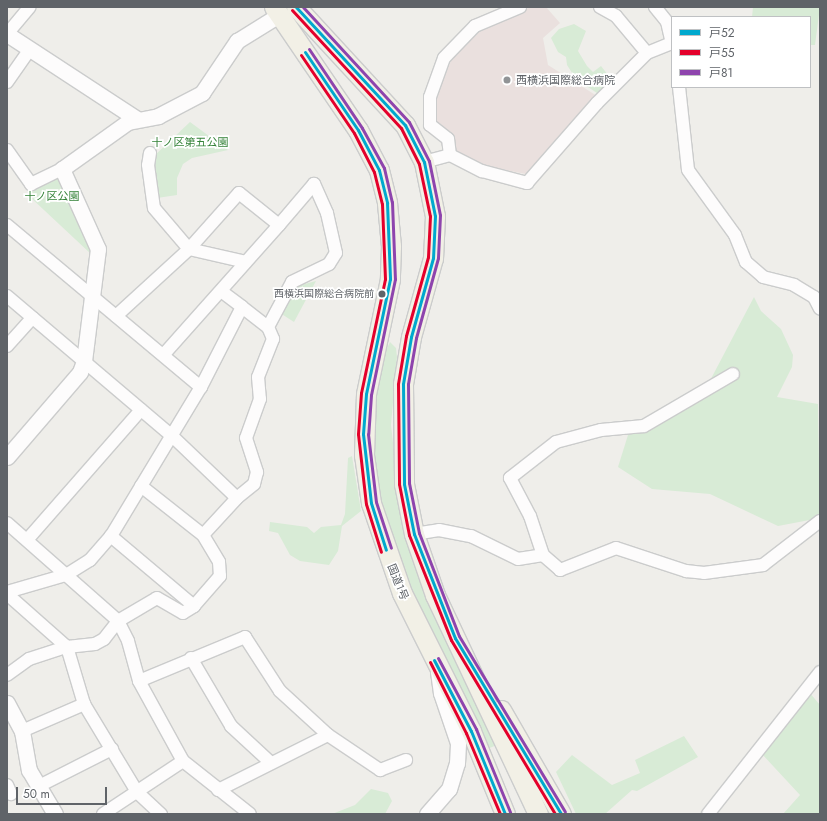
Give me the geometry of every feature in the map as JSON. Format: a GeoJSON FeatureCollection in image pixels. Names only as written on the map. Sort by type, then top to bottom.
{"type":"FeatureCollection","features":[{"type":"Feature","properties":{"kind":"highway"},"geometry":{"type":"LineString","coordinates":[[296,7],[396,114],[424,162],[435,216],[433,258],[411,337],[404,384],[402,438],[404,484],[414,534],[455,638],[538,814]]}},
{"type":"Feature","properties":{"kind":"highway","name":"国道1号"},"geometry":{"type":"LineString","coordinates":[[276,11],[358,130],[379,170],[387,203],[391,246],[390,279],[381,330],[366,394],[363,434],[371,503],[402,593],[471,731],[505,814]]}},
{"type":"Feature","properties":{"kind":"highway"},"geometry":{"type":"LineString","coordinates":[[381,330],[411,337]]}},
{"type":"Feature","properties":{"kind":"highway"},"geometry":{"type":"LineString","coordinates":[[455,638],[509,723],[561,814]]}},
{"type":"Feature","properties":{"kind":"street"},"geometry":{"type":"LineString","coordinates":[[30,7],[7,34],[137,119]]}},
{"type":"Feature","properties":{"kind":"street"},"geometry":{"type":"LineString","coordinates":[[450,155],[448,139],[430,125],[430,97],[444,58],[475,26],[520,7]]}},
{"type":"Feature","properties":{"kind":"street"},"geometry":{"type":"LineString","coordinates":[[600,7],[616,16],[647,53]]}},
{"type":"Feature","properties":{"kind":"street"},"geometry":{"type":"LineString","coordinates":[[655,7],[667,22],[671,39]]}},
{"type":"Feature","properties":{"kind":"street"},"geometry":{"type":"LineString","coordinates":[[7,150],[31,184],[62,169],[117,128],[137,119],[158,116],[202,93],[237,40],[276,11]]}},
{"type":"Feature","properties":{"kind":"street"},"geometry":{"type":"LineString","coordinates":[[424,162],[450,155],[482,171],[527,183],[597,104],[647,53],[671,43]]}},
{"type":"Feature","properties":{"kind":"street"},"geometry":{"type":"LineString","coordinates":[[7,82],[30,49]]}},
{"type":"Feature","properties":{"kind":"street"},"geometry":{"type":"LineString","coordinates":[[679,88],[688,170],[735,235],[746,262],[763,277],[794,285],[814,297],[820,309]]}},
{"type":"Feature","properties":{"kind":"street"},"geometry":{"type":"LineString","coordinates":[[150,153],[148,165],[154,208],[189,249],[246,262]]}},
{"type":"Feature","properties":{"kind":"street"},"geometry":{"type":"LineString","coordinates":[[7,457],[80,372],[84,361],[98,249],[62,169]]}},
{"type":"Feature","properties":{"kind":"street"},"geometry":{"type":"LineString","coordinates":[[163,355],[314,184],[327,214],[336,253],[329,264],[292,282],[268,327]]}},
{"type":"Feature","properties":{"kind":"street"},"geometry":{"type":"LineString","coordinates":[[116,316],[189,249],[239,193],[279,225]]}},
{"type":"Feature","properties":{"kind":"street"},"geometry":{"type":"LineString","coordinates":[[7,225],[201,387]]}},
{"type":"Feature","properties":{"kind":"street"},"geometry":{"type":"LineString","coordinates":[[203,535],[237,498],[254,484],[258,472],[246,438],[260,399],[258,377],[272,339],[268,327],[221,291]]}},
{"type":"Feature","properties":{"kind":"street"},"geometry":{"type":"LineString","coordinates":[[7,296],[171,435],[237,498]]}},
{"type":"Feature","properties":{"kind":"street"},"geometry":{"type":"LineString","coordinates":[[7,593],[66,575],[90,560],[111,536],[201,387],[242,307]]}},
{"type":"Feature","properties":{"kind":"street"},"geometry":{"type":"LineString","coordinates":[[7,346],[32,318]]}},
{"type":"Feature","properties":{"kind":"street"},"geometry":{"type":"LineString","coordinates":[[733,374],[644,426],[600,430],[556,442],[510,478],[530,516],[543,556],[560,570],[616,548],[686,571],[733,572],[764,565],[820,521]]}},
{"type":"Feature","properties":{"kind":"street"},"geometry":{"type":"LineString","coordinates":[[27,540],[141,410]]}},
{"type":"Feature","properties":{"kind":"street"},"geometry":{"type":"LineString","coordinates":[[7,675],[29,659],[67,647],[95,644],[104,639],[118,621],[157,598],[183,613],[194,606],[220,576],[220,562],[203,535],[141,486]]}},
{"type":"Feature","properties":{"kind":"street"},"geometry":{"type":"LineString","coordinates":[[7,523],[118,621],[128,641],[138,680],[183,761],[250,814]]}},
{"type":"Feature","properties":{"kind":"street"},"geometry":{"type":"LineString","coordinates":[[414,534],[439,530],[471,536],[518,559],[543,556]]}},
{"type":"Feature","properties":{"kind":"street"},"geometry":{"type":"LineString","coordinates":[[111,536],[194,606]]}},
{"type":"Feature","properties":{"kind":"street"},"geometry":{"type":"LineString","coordinates":[[7,593],[67,647],[84,704],[137,792],[161,814]]}},
{"type":"Feature","properties":{"kind":"street"},"geometry":{"type":"LineString","coordinates":[[138,680],[245,637],[280,691],[328,735],[380,770],[406,760]]}},
{"type":"Feature","properties":{"kind":"street"},"geometry":{"type":"LineString","coordinates":[[191,658],[231,726],[271,763]]}},
{"type":"Feature","properties":{"kind":"street"},"geometry":{"type":"LineString","coordinates":[[427,814],[449,788],[457,763],[458,743],[441,694],[437,664]]}},
{"type":"Feature","properties":{"kind":"street"},"geometry":{"type":"LineString","coordinates":[[708,814],[820,672]]}},
{"type":"Feature","properties":{"kind":"street"},"geometry":{"type":"LineString","coordinates":[[7,703],[22,731],[29,770],[55,814]]}},
{"type":"Feature","properties":{"kind":"street"},"geometry":{"type":"LineString","coordinates":[[22,731],[84,704]]}},
{"type":"Feature","properties":{"kind":"street"},"geometry":{"type":"LineString","coordinates":[[218,790],[328,735]]}},
{"type":"Feature","properties":{"kind":"street"},"geometry":{"type":"LineString","coordinates":[[39,786],[112,749]]}},
{"type":"Feature","properties":{"kind":"street"},"geometry":{"type":"LineString","coordinates":[[103,814],[183,761]]}},
{"type":"Feature","properties":{"kind":"shaded area","name":"西横浜国際総合病院"},"geometry":{"type":"Polygon","coordinates":[[[531,7],[546,7],[560,23],[543,38],[548,65],[597,96],[526,174],[480,165],[456,152],[452,134],[437,125],[433,115],[434,97],[452,59],[477,31],[531,7]]]}},
{"type":"Feature","properties":{"kind":"green space"},"geometry":{"type":"Polygon","coordinates":[[[753,7],[820,7],[815,45],[811,45],[811,16],[752,16],[753,7]]]}},
{"type":"Feature","properties":{"kind":"green space"},"geometry":{"type":"Polygon","coordinates":[[[574,24],[586,31],[578,51],[587,66],[593,72],[601,66],[612,80],[597,93],[576,79],[567,65],[566,57],[558,52],[551,38],[559,29],[574,24]]]}},
{"type":"Feature","properties":{"kind":"green space","name":"十ノ区第五公園"},"geometry":{"type":"Polygon","coordinates":[[[190,122],[228,150],[192,158],[183,164],[177,178],[177,195],[157,198],[154,156],[190,122]]]}},
{"type":"Feature","properties":{"kind":"green space","name":"十ノ区公園"},"geometry":{"type":"Polygon","coordinates":[[[59,176],[91,245],[91,254],[29,196],[34,188],[59,176]]]}},
{"type":"Feature","properties":{"kind":"green space"},"geometry":{"type":"Polygon","coordinates":[[[316,281],[294,322],[280,313],[297,286],[316,281]]]}},
{"type":"Feature","properties":{"kind":"green space"},"geometry":{"type":"Polygon","coordinates":[[[754,297],[761,311],[781,329],[793,355],[792,367],[777,397],[818,404],[820,518],[778,526],[710,494],[652,489],[618,467],[628,435],[662,410],[704,392],[754,297]]]}},
{"type":"Feature","properties":{"kind":"green space"},"geometry":{"type":"Polygon","coordinates":[[[390,342],[396,348],[397,357],[391,425],[401,513],[497,745],[487,749],[431,642],[386,528],[369,452],[378,367],[390,342]]]}},
{"type":"Feature","properties":{"kind":"green space"},"geometry":{"type":"Polygon","coordinates":[[[352,456],[361,511],[342,526],[338,551],[329,565],[300,561],[290,555],[278,533],[269,531],[270,522],[307,527],[314,533],[321,527],[341,525],[345,514],[348,458],[352,456]]]}},
{"type":"Feature","properties":{"kind":"green space"},"geometry":{"type":"Polygon","coordinates":[[[809,692],[820,705],[820,814],[783,814],[800,795],[761,753],[809,692]]]}},
{"type":"Feature","properties":{"kind":"green space"},"geometry":{"type":"Polygon","coordinates":[[[684,736],[698,757],[637,791],[632,790],[605,814],[576,814],[556,772],[572,755],[612,785],[640,773],[635,760],[684,736]]]}},
{"type":"Feature","properties":{"kind":"green space"},"geometry":{"type":"Polygon","coordinates":[[[371,789],[388,793],[392,801],[385,814],[332,814],[355,805],[371,789]]]}},
{"type":"Feature","properties":{"kind":"transit line","name":"戸52"},"geometry":{"type":"LineString","coordinates":[[296,7],[405,125],[424,162],[435,216],[433,258],[411,337],[403,384],[404,484],[414,534],[455,638],[561,814]]}},
{"type":"Feature","properties":{"kind":"transit line","name":"戸81"},"geometry":{"type":"LineString","coordinates":[[303,7],[409,122],[429,161],[440,215],[438,258],[416,338],[408,384],[409,483],[419,533],[459,636],[565,812]]}},
{"type":"Feature","properties":{"kind":"transit line","name":"戸55"},"geometry":{"type":"LineString","coordinates":[[292,10],[401,128],[419,164],[430,216],[428,257],[406,336],[398,384],[399,484],[409,535],[451,640],[555,814]]}},
{"type":"Feature","properties":{"kind":"transit line","name":"戸81"},"geometry":{"type":"LineString","coordinates":[[309,49],[362,128],[384,168],[392,202],[395,279],[371,395],[368,434],[376,502],[391,548]]}},
{"type":"Feature","properties":{"kind":"transit line","name":"戸52"},"geometry":{"type":"LineString","coordinates":[[305,52],[358,130],[379,170],[387,203],[390,279],[366,394],[363,434],[371,503],[386,550]]}},
{"type":"Feature","properties":{"kind":"transit line","name":"戸55"},"geometry":{"type":"LineString","coordinates":[[301,55],[354,133],[374,172],[382,204],[385,279],[361,393],[358,434],[366,504],[381,552]]}},
{"type":"Feature","properties":{"kind":"transit line","name":"戸81"},"geometry":{"type":"LineString","coordinates":[[438,658],[476,729],[510,812]]}},
{"type":"Feature","properties":{"kind":"transit line","name":"戸52"},"geometry":{"type":"LineString","coordinates":[[434,660],[471,731],[505,814]]}},
{"type":"Feature","properties":{"kind":"transit line","name":"戸55"},"geometry":{"type":"LineString","coordinates":[[430,662],[466,733],[500,814]]}},
{"type":"Feature","properties":{"kind":"place","name":"西横浜国際総合病院"},"geometry":{"type":"Point","coordinates":[507,80]}},
{"type":"Feature","properties":{"kind":"place","name":"西横浜国際総合病院前"},"geometry":{"type":"Point","coordinates":[382,294]}}]}
